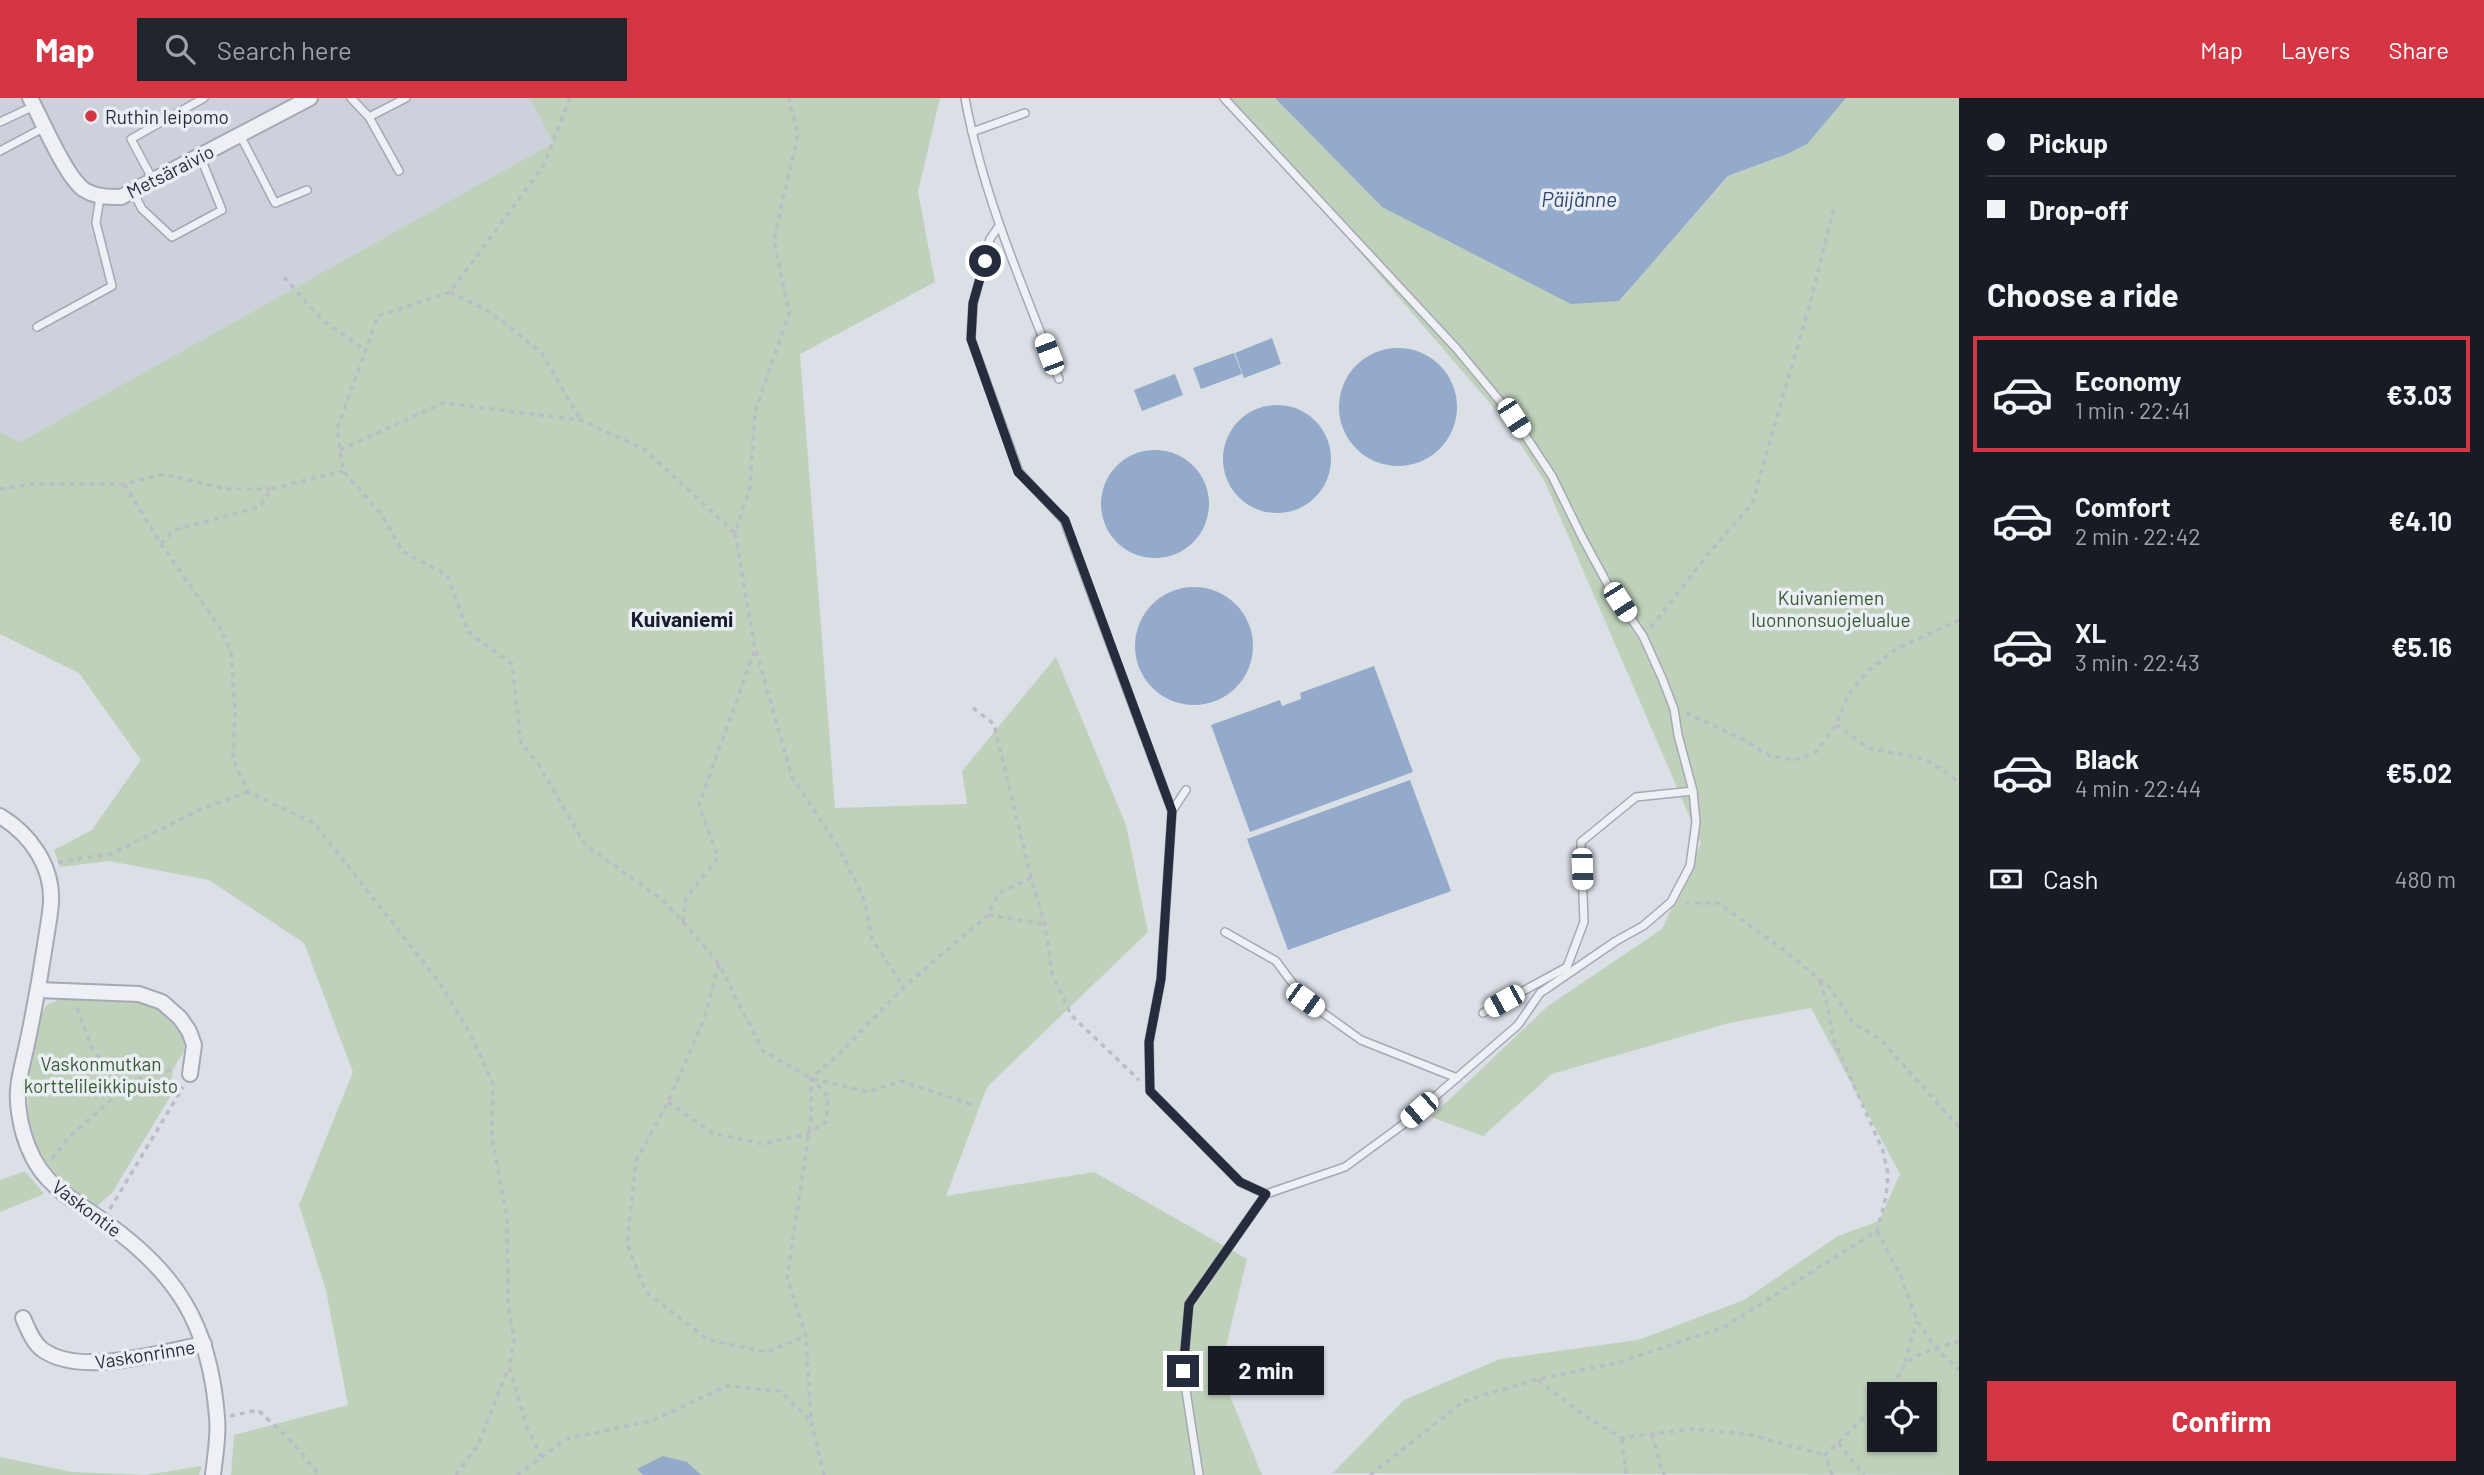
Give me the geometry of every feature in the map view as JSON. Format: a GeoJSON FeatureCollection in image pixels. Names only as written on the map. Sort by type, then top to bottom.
{"type":"FeatureCollection","features":[{"type":"Feature","properties":{"kind":"street","name":"Metsäraivio"},"geometry":{"type":"LineString","coordinates":[[32,102],[72,177],[84,189],[100,197],[121,197],[310,98]]}},
{"type":"Feature","properties":{"kind":"street","name":"Vaskontie"},"geometry":{"type":"LineString","coordinates":[[0,816],[12,823],[30,841],[45,864],[51,901],[38,990],[18,1091],[23,1131],[33,1161],[56,1189],[136,1244],[167,1275],[190,1310],[211,1370],[218,1419],[213,1475]]}},
{"type":"Feature","properties":{"kind":"street"},"geometry":{"type":"LineString","coordinates":[[38,990],[139,994],[162,1002],[180,1018],[189,1031],[194,1045],[191,1069]]}},
{"type":"Feature","properties":{"kind":"street","name":"Vaskonrinne"},"geometry":{"type":"LineString","coordinates":[[23,1318],[30,1336],[42,1350],[70,1362],[99,1364],[204,1344]]}},
{"type":"Feature","properties":{"kind":"lane"},"geometry":{"type":"LineString","coordinates":[[153,180],[131,139],[204,98]]}},
{"type":"Feature","properties":{"kind":"lane"},"geometry":{"type":"LineString","coordinates":[[351,98],[369,117],[399,171]]}},
{"type":"Feature","properties":{"kind":"lane"},"geometry":{"type":"LineString","coordinates":[[369,117],[406,98]]}},
{"type":"Feature","properties":{"kind":"lane"},"geometry":{"type":"LineString","coordinates":[[965,98],[999,226],[1059,379]]}},
{"type":"Feature","properties":{"kind":"lane"},"geometry":{"type":"LineString","coordinates":[[1199,1475],[1183,1371],[1189,1304],[1266,1194],[1345,1167],[1401,1126],[1518,1025],[1539,993],[1643,926],[1671,902],[1690,866],[1696,822],[1693,790],[1674,709],[1643,636],[1608,584],[1552,476],[1514,418],[1456,348],[1224,98]]}},
{"type":"Feature","properties":{"kind":"lane"},"geometry":{"type":"LineString","coordinates":[[0,122],[32,102]]}},
{"type":"Feature","properties":{"kind":"lane"},"geometry":{"type":"LineString","coordinates":[[972,132],[1025,113]]}},
{"type":"Feature","properties":{"kind":"lane"},"geometry":{"type":"LineString","coordinates":[[0,151],[45,127]]}},
{"type":"Feature","properties":{"kind":"lane"},"geometry":{"type":"LineString","coordinates":[[240,134],[275,203],[307,190]]}},
{"type":"Feature","properties":{"kind":"lane"},"geometry":{"type":"LineString","coordinates":[[132,190],[142,209],[172,237],[222,211],[200,155]]}},
{"type":"Feature","properties":{"kind":"lane"},"geometry":{"type":"LineString","coordinates":[[37,327],[112,286],[96,223],[100,197]]}},
{"type":"Feature","properties":{"kind":"lane"},"geometry":{"type":"LineString","coordinates":[[999,226],[990,239],[973,303],[971,339],[1018,472],[1065,520],[1172,811],[1161,979],[1149,1042],[1150,1091],[1240,1182],[1266,1194]]}},
{"type":"Feature","properties":{"kind":"lane"},"geometry":{"type":"LineString","coordinates":[[1172,811],[1186,790]]}},
{"type":"Feature","properties":{"kind":"lane"},"geometry":{"type":"LineString","coordinates":[[1483,1013],[1567,967],[1584,922],[1581,842],[1636,797],[1693,790]]}},
{"type":"Feature","properties":{"kind":"lane"},"geometry":{"type":"LineString","coordinates":[[1224,932],[1276,961],[1305,1000],[1361,1040],[1457,1078]]}},
{"type":"Feature","properties":{"kind":"path"},"geometry":{"type":"LineString","coordinates":[[570,98],[544,165],[450,292],[378,316],[337,429],[342,471],[382,515],[402,551],[447,575],[468,632],[512,664],[521,743],[539,765],[585,845],[663,900],[683,922],[719,964],[763,1051],[811,1078],[867,1092],[902,1081],[972,1105]]}},
{"type":"Feature","properties":{"kind":"path"},"geometry":{"type":"LineString","coordinates":[[789,98],[797,134],[774,239],[789,314],[755,411],[750,488],[735,533],[755,649],[792,777],[838,846],[864,899],[872,939],[904,987]]}},
{"type":"Feature","properties":{"kind":"path"},"geometry":{"type":"LineString","coordinates":[[1643,636],[1752,504],[1805,321],[1834,207]]}},
{"type":"Feature","properties":{"kind":"path"},"geometry":{"type":"LineString","coordinates":[[284,277],[321,318],[366,351]]}},
{"type":"Feature","properties":{"kind":"path"},"geometry":{"type":"LineString","coordinates":[[450,292],[490,312],[541,352],[581,420]]}},
{"type":"Feature","properties":{"kind":"path"},"geometry":{"type":"LineString","coordinates":[[340,450],[443,403],[581,420],[644,449],[735,533]]}},
{"type":"Feature","properties":{"kind":"path"},"geometry":{"type":"LineString","coordinates":[[0,489],[33,484],[124,484],[164,474],[225,489],[271,489],[342,471]]}},
{"type":"Feature","properties":{"kind":"path"},"geometry":{"type":"LineString","coordinates":[[124,484],[161,544],[220,628],[230,652],[235,711],[233,759],[248,792],[314,823],[439,982],[471,1035],[493,1084],[492,1139],[507,1218],[509,1302],[514,1342],[509,1367],[478,1445],[456,1475]]}},
{"type":"Feature","properties":{"kind":"path"},"geometry":{"type":"LineString","coordinates":[[161,544],[174,530],[260,507],[271,489]]}},
{"type":"Feature","properties":{"kind":"path"},"geometry":{"type":"LineString","coordinates":[[1674,709],[1745,740],[1770,756],[1795,760],[1816,752],[1836,725],[1848,695],[1868,671],[1896,649],[1959,621]]}},
{"type":"Feature","properties":{"kind":"path"},"geometry":{"type":"LineString","coordinates":[[683,922],[686,898],[718,858],[699,805],[755,649]]}},
{"type":"Feature","properties":{"kind":"path"},"geometry":{"type":"LineString","coordinates":[[973,708],[994,724],[1045,925],[1052,973],[1071,1014],[1150,1091]]}},
{"type":"Feature","properties":{"kind":"path"},"geometry":{"type":"LineString","coordinates":[[1836,725],[1868,748],[1925,759],[1959,783]]}},
{"type":"Feature","properties":{"kind":"path"},"geometry":{"type":"LineString","coordinates":[[45,864],[111,854],[197,811],[248,792]]}},
{"type":"Feature","properties":{"kind":"path"},"geometry":{"type":"LineString","coordinates":[[824,1475],[811,1421],[806,1336],[787,1278],[811,1119],[811,1078],[837,1056],[904,987],[988,915],[999,893],[1031,878]]}},
{"type":"Feature","properties":{"kind":"path"},"geometry":{"type":"LineString","coordinates":[[1671,902],[1718,903],[1780,947],[1830,988],[1853,1023],[1880,1039],[1959,1127]]}},
{"type":"Feature","properties":{"kind":"path"},"geometry":{"type":"LineString","coordinates":[[988,915],[1045,925]]}},
{"type":"Feature","properties":{"kind":"path"},"geometry":{"type":"LineString","coordinates":[[719,964],[705,1019],[668,1102],[636,1161],[627,1243],[646,1292],[708,1339],[767,1352],[806,1336]]}},
{"type":"Feature","properties":{"kind":"path"},"geometry":{"type":"LineString","coordinates":[[1819,979],[1833,1038],[1883,1151],[1888,1174],[1886,1197],[1877,1231],[1900,1275],[1917,1321],[1936,1348],[1959,1370]]}},
{"type":"Feature","properties":{"kind":"path"},"geometry":{"type":"LineString","coordinates":[[79,992],[76,1010],[92,1048],[120,1084]]}},
{"type":"Feature","properties":{"kind":"path"},"geometry":{"type":"LineString","coordinates":[[42,1172],[68,1138],[111,1100],[120,1084],[163,1070],[191,1069]]}},
{"type":"Feature","properties":{"kind":"path"},"geometry":{"type":"LineString","coordinates":[[102,1219],[116,1201],[191,1069]]}},
{"type":"Feature","properties":{"kind":"path"},"geometry":{"type":"LineString","coordinates":[[668,1102],[712,1133],[762,1144],[807,1134],[827,1122],[828,1096],[811,1078]]}},
{"type":"Feature","properties":{"kind":"path"},"geometry":{"type":"LineString","coordinates":[[1370,1475],[1464,1401],[1538,1379],[1620,1362],[1724,1327],[1877,1231]]}},
{"type":"Feature","properties":{"kind":"path"},"geometry":{"type":"LineString","coordinates":[[1897,1382],[1917,1321]]}},
{"type":"Feature","properties":{"kind":"path"},"geometry":{"type":"LineString","coordinates":[[1905,1363],[1936,1348],[1959,1341]]}},
{"type":"Feature","properties":{"kind":"path"},"geometry":{"type":"LineString","coordinates":[[509,1367],[527,1427],[541,1456]]}},
{"type":"Feature","properties":{"kind":"path"},"geometry":{"type":"LineString","coordinates":[[1538,1379],[1582,1414],[1622,1438],[1692,1429],[1747,1434],[1825,1455]]}},
{"type":"Feature","properties":{"kind":"path"},"geometry":{"type":"LineString","coordinates":[[517,1475],[566,1439],[654,1420],[726,1386],[780,1391],[811,1421]]}},
{"type":"Feature","properties":{"kind":"path"},"geometry":{"type":"LineString","coordinates":[[218,1419],[258,1410],[294,1444],[319,1475]]}},
{"type":"Feature","properties":{"kind":"path"},"geometry":{"type":"LineString","coordinates":[[1825,1455],[1867,1415]]}},
{"type":"Feature","properties":{"kind":"path"},"geometry":{"type":"LineString","coordinates":[[1652,1434],[1665,1475]]}},
{"type":"Feature","properties":{"kind":"path"},"geometry":{"type":"LineString","coordinates":[[1622,1438],[1626,1475]]}},
{"type":"Feature","properties":{"kind":"path"},"geometry":{"type":"LineString","coordinates":[[1838,1443],[1864,1475]]}},
{"type":"Feature","properties":{"kind":"path"},"geometry":{"type":"LineString","coordinates":[[1825,1455],[1832,1475]]}},
{"type":"Feature","properties":{"kind":"shaded area"},"geometry":{"type":"Polygon","coordinates":[[[0,98],[530,98],[553,143],[20,442],[0,432],[0,98]]]}},
{"type":"Feature","properties":{"kind":"green space"},"geometry":{"type":"Polygon","coordinates":[[[530,98],[940,98],[918,192],[935,282],[800,354],[835,808],[967,804],[962,771],[1056,657],[1126,825],[1148,932],[987,1087],[946,1196],[1094,1172],[1247,1259],[1220,1371],[1262,1475],[231,1475],[234,1435],[348,1405],[326,1290],[299,1205],[353,1072],[304,943],[209,880],[109,861],[60,867],[54,850],[92,830],[141,760],[79,673],[0,634],[0,432],[20,442],[553,143],[530,98]]]}},
{"type":"Feature","properties":{"kind":"green space","name":"Kuivaniemen luonnonsuojelualue"},"geometry":{"type":"Polygon","coordinates":[[[1227,98],[1275,98],[1382,207],[1619,300],[1729,176],[1785,155],[1810,98],[1959,98],[1959,1475],[1333,1473],[1404,1400],[1500,1359],[1638,1340],[1744,1300],[1838,1236],[1879,1221],[1900,1174],[1811,1008],[1729,1023],[1552,1074],[1483,1136],[1431,1117],[1548,1006],[1662,929],[1701,843],[1545,482],[1507,423],[1227,98]]]}},
{"type":"Feature","properties":{"kind":"green space","name":"Vaskonmutkan korttelileikkipuisto"},"geometry":{"type":"Polygon","coordinates":[[[60,999],[142,1001],[158,1009],[173,1023],[184,1039],[184,1051],[173,1069],[171,1082],[176,1087],[112,1193],[97,1206],[66,1184],[48,1165],[30,1125],[29,1083],[40,1015],[47,1005],[60,999]]]}},
{"type":"Feature","properties":{"kind":"green space"},"geometry":{"type":"Polygon","coordinates":[[[25,1171],[44,1194],[0,1212],[0,1180],[25,1171]]]}},
{"type":"Feature","properties":{"kind":"green space"},"geometry":{"type":"Polygon","coordinates":[[[0,1457],[72,1472],[146,1475],[0,1475],[0,1457]]]}},
{"type":"Feature","properties":{"kind":"green space"},"geometry":{"type":"Polygon","coordinates":[[[202,1466],[199,1475],[146,1475],[202,1466]]]}},
{"type":"Feature","properties":{"kind":"water","name":"Päijänne"},"geometry":{"type":"Polygon","coordinates":[[[1275,98],[1846,98],[1807,144],[1728,176],[1619,301],[1571,304],[1382,207],[1275,98]]]}},
{"type":"Feature","properties":{"kind":"water"},"geometry":{"type":"Polygon","coordinates":[[[1272,338],[1281,364],[1244,378],[1235,353],[1272,338]]]}},
{"type":"Feature","properties":{"kind":"water"},"geometry":{"type":"Polygon","coordinates":[[[1398,348],[1421,352],[1440,365],[1453,384],[1457,407],[1453,430],[1440,449],[1421,462],[1398,466],[1375,462],[1356,449],[1343,430],[1339,407],[1343,384],[1356,365],[1375,352],[1398,348]]]}},
{"type":"Feature","properties":{"kind":"water"},"geometry":{"type":"Polygon","coordinates":[[[1234,353],[1242,374],[1201,389],[1193,368],[1234,353]]]}},
{"type":"Feature","properties":{"kind":"water"},"geometry":{"type":"Polygon","coordinates":[[[1175,374],[1183,395],[1142,411],[1134,390],[1175,374]]]}},
{"type":"Feature","properties":{"kind":"water"},"geometry":{"type":"Polygon","coordinates":[[[1277,405],[1298,409],[1315,421],[1327,438],[1331,459],[1327,480],[1315,497],[1298,509],[1277,513],[1256,509],[1239,497],[1227,480],[1223,459],[1227,438],[1239,421],[1256,409],[1277,405]]]}},
{"type":"Feature","properties":{"kind":"water"},"geometry":{"type":"Polygon","coordinates":[[[1155,450],[1176,454],[1193,466],[1205,483],[1209,504],[1205,525],[1193,542],[1176,554],[1155,558],[1134,554],[1117,542],[1105,525],[1101,504],[1105,483],[1117,466],[1134,454],[1155,450]]]}},
{"type":"Feature","properties":{"kind":"water"},"geometry":{"type":"Polygon","coordinates":[[[1194,587],[1216,592],[1236,604],[1248,624],[1253,646],[1248,668],[1236,688],[1216,700],[1194,705],[1172,700],[1152,688],[1140,668],[1135,646],[1140,624],[1152,604],[1172,592],[1194,587]]]}},
{"type":"Feature","properties":{"kind":"water"},"geometry":{"type":"Polygon","coordinates":[[[1374,666],[1413,772],[1250,832],[1211,725],[1280,700],[1282,706],[1301,699],[1300,693],[1374,666]]]}},
{"type":"Feature","properties":{"kind":"water"},"geometry":{"type":"Polygon","coordinates":[[[1410,780],[1451,891],[1288,950],[1247,839],[1410,780]]]}},
{"type":"Feature","properties":{"kind":"water"},"geometry":{"type":"Polygon","coordinates":[[[663,1456],[687,1462],[701,1475],[643,1475],[637,1469],[663,1456]]]}},
{"type":"Feature","properties":{"kind":"place","name":"Ruthin leipomo"},"geometry":{"type":"Point","coordinates":[91,116]}},
{"type":"Feature","properties":{"kind":"district","name":"Kuivaniemi"},"geometry":{"type":"Point","coordinates":[682,618]}},
{"type":"Feature","properties":{"kind":"route"},"geometry":{"type":"LineString","coordinates":[[985,261],[973,303],[971,339],[1018,472],[1065,520],[1172,811],[1161,979],[1149,1042],[1150,1091],[1240,1182],[1266,1194],[1189,1304],[1183,1371]]}}]}
